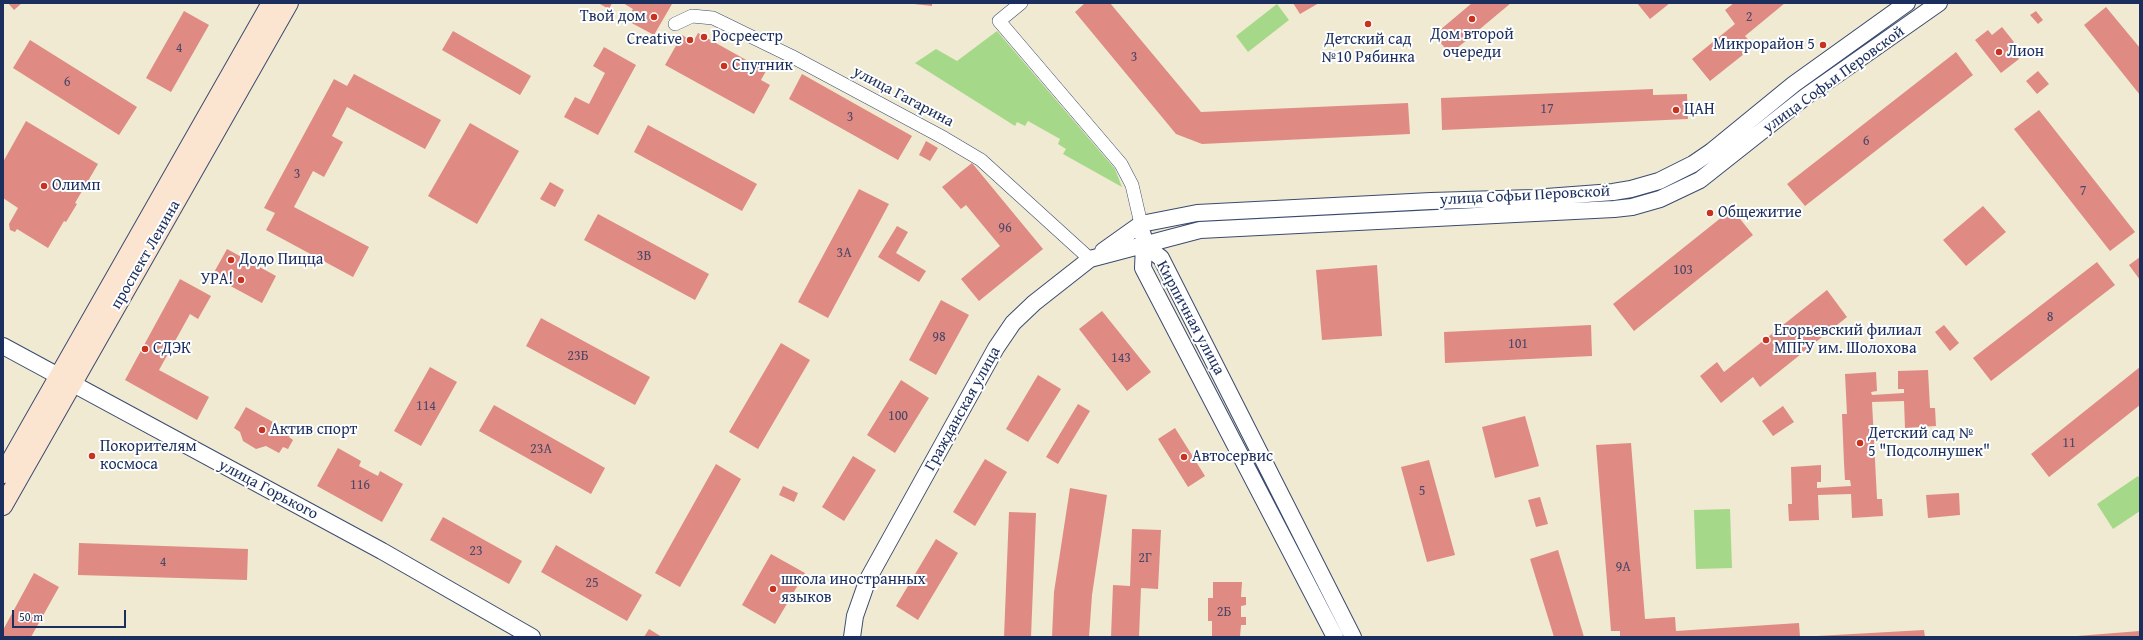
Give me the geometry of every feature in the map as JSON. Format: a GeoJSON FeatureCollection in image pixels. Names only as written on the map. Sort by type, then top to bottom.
{"type":"FeatureCollection","features":[{"type":"Feature","properties":{"kind":"main road","name":"проспект Ленина"},"geometry":{"type":"LineString","coordinates":[[3,506],[65,380],[271,3]]}},
{"type":"Feature","properties":{"kind":"main road","name":"проспект Ленина"},"geometry":{"type":"LineString","coordinates":[[3,474],[65,380],[289,3]]}},
{"type":"Feature","properties":{"kind":"street"},"geometry":{"type":"LineString","coordinates":[[1022,3],[999,21],[1120,164],[1132,185],[1144,245]]}},
{"type":"Feature","properties":{"kind":"street","name":"улица Софьи Перовской"},"geometry":{"type":"LineString","coordinates":[[1092,258],[1141,224],[1197,213],[1431,201],[1533,198],[1631,189],[1659,181],[1693,164],[1739,130],[1794,84],[1907,3]]}},
{"type":"Feature","properties":{"kind":"street","name":"улица Софьи Перовской"},"geometry":{"type":"LineString","coordinates":[[1144,245],[1176,235],[1219,228],[1614,209],[1632,207],[1660,199],[1700,180],[1805,97],[1939,3]]}},
{"type":"Feature","properties":{"kind":"street","name":"улица Гагарина"},"geometry":{"type":"LineString","coordinates":[[674,24],[692,16],[713,18],[791,56],[944,138],[981,160],[1092,258]]}},
{"type":"Feature","properties":{"kind":"street","name":"Гражданская улица"},"geometry":{"type":"LineString","coordinates":[[852,637],[855,616],[868,579],[996,348],[1013,324],[1034,303],[1092,258],[1144,245]]}},
{"type":"Feature","properties":{"kind":"street","name":"Кирпичная улица"},"geometry":{"type":"LineString","coordinates":[[1144,245],[1143,268],[1335,637]]}},
{"type":"Feature","properties":{"kind":"street","name":"Кирпичная улица"},"geometry":{"type":"LineString","coordinates":[[1144,245],[1161,258],[1353,637]]}},
{"type":"Feature","properties":{"kind":"street","name":"улица Горького"},"geometry":{"type":"LineString","coordinates":[[3,346],[382,551],[532,637]]}},
{"type":"Feature","properties":{"kind":"green space"},"geometry":{"type":"Polygon","coordinates":[[[1277,4],[1289,20],[1248,52],[1236,36],[1277,4]]]}},
{"type":"Feature","properties":{"kind":"green space"},"geometry":{"type":"Polygon","coordinates":[[[997,31],[1115,169],[1122,187],[1063,154],[1066,149],[1058,144],[1060,139],[1028,121],[1025,126],[1017,122],[1015,126],[915,63],[936,49],[957,61],[997,31]]]}},
{"type":"Feature","properties":{"kind":"green space"},"geometry":{"type":"Polygon","coordinates":[[[2138,476],[2140,479],[2140,511],[2113,529],[2097,504],[2138,476]]]}},
{"type":"Feature","properties":{"kind":"green space"},"geometry":{"type":"Polygon","coordinates":[[[1730,509],[1732,568],[1696,569],[1694,510],[1730,509]]]}},
{"type":"Feature","properties":{"kind":"building"},"geometry":{"type":"Polygon","coordinates":[[[8,3],[22,3],[14,10],[8,3]]]}},
{"type":"Feature","properties":{"kind":"building"},"geometry":{"type":"Polygon","coordinates":[[[598,3],[612,3],[609,9],[598,3]]]}},
{"type":"Feature","properties":{"kind":"building"},"geometry":{"type":"Polygon","coordinates":[[[623,3],[672,4],[654,35],[626,20],[633,9],[623,3]]]}},
{"type":"Feature","properties":{"kind":"building"},"geometry":{"type":"Polygon","coordinates":[[[905,3],[932,3],[932,6],[905,3]]]}},
{"type":"Feature","properties":{"kind":"building"},"geometry":{"type":"Polygon","coordinates":[[[1085,3],[1110,3],[1201,112],[1408,103],[1410,134],[1202,144],[1176,134],[1075,12],[1085,3]]]}},
{"type":"Feature","properties":{"kind":"building"},"geometry":{"type":"Polygon","coordinates":[[[1293,3],[1319,3],[1300,14],[1293,3]]]}},
{"type":"Feature","properties":{"kind":"building","name":"Дом второй очереди"},"geometry":{"type":"Polygon","coordinates":[[[1472,3],[1511,3],[1450,54],[1434,35],[1472,3]]]}},
{"type":"Feature","properties":{"kind":"building"},"geometry":{"type":"Polygon","coordinates":[[[1637,3],[1670,3],[1650,19],[1637,3]]]}},
{"type":"Feature","properties":{"kind":"building"},"geometry":{"type":"Polygon","coordinates":[[[1734,3],[1785,3],[1745,36],[1754,46],[1710,81],[1692,59],[1735,24],[1725,10],[1734,3]]]}},
{"type":"Feature","properties":{"kind":"building"},"geometry":{"type":"Polygon","coordinates":[[[2106,7],[2140,48],[2140,95],[2084,25],[2106,7]]]}},
{"type":"Feature","properties":{"kind":"building"},"geometry":{"type":"Polygon","coordinates":[[[184,11],[209,25],[171,92],[146,78],[184,11]]]}},
{"type":"Feature","properties":{"kind":"building"},"geometry":{"type":"Polygon","coordinates":[[[2036,11],[2043,20],[2038,24],[2030,15],[2036,11]]]}},
{"type":"Feature","properties":{"kind":"building","name":"Лион"},"geometry":{"type":"Polygon","coordinates":[[[2002,27],[2014,42],[2009,46],[2019,59],[2001,73],[1975,40],[1988,30],[1992,35],[2002,27]]]}},
{"type":"Feature","properties":{"kind":"building"},"geometry":{"type":"Polygon","coordinates":[[[453,31],[531,76],[520,95],[442,50],[453,31]]]}},
{"type":"Feature","properties":{"kind":"building"},"geometry":{"type":"Polygon","coordinates":[[[698,33],[766,71],[761,80],[770,85],[754,114],[665,65],[682,35],[693,42],[698,33]]]}},
{"type":"Feature","properties":{"kind":"building"},"geometry":{"type":"Polygon","coordinates":[[[30,40],[137,107],[119,135],[13,68],[30,40]]]}},
{"type":"Feature","properties":{"kind":"building"},"geometry":{"type":"Polygon","coordinates":[[[604,47],[636,65],[598,135],[564,117],[575,97],[589,104],[605,73],[593,66],[604,47]]]}},
{"type":"Feature","properties":{"kind":"building"},"geometry":{"type":"Polygon","coordinates":[[[1956,52],[1973,75],[1805,206],[1787,184],[1956,52]]]}},
{"type":"Feature","properties":{"kind":"building"},"geometry":{"type":"Polygon","coordinates":[[[2038,71],[2049,84],[2037,94],[2026,81],[2038,71]]]}},
{"type":"Feature","properties":{"kind":"building"},"geometry":{"type":"Polygon","coordinates":[[[354,74],[441,120],[425,149],[347,107],[332,136],[343,142],[324,177],[313,171],[294,207],[369,247],[353,277],[266,230],[275,213],[264,208],[334,79],[347,86],[354,74]]]}},
{"type":"Feature","properties":{"kind":"building"},"geometry":{"type":"Polygon","coordinates":[[[802,74],[912,136],[898,160],[789,99],[802,74]]]}},
{"type":"Feature","properties":{"kind":"building"},"geometry":{"type":"Polygon","coordinates":[[[1653,89],[1653,95],[1687,94],[1688,119],[1442,130],[1441,98],[1653,89]]]}},
{"type":"Feature","properties":{"kind":"building"},"geometry":{"type":"Polygon","coordinates":[[[2039,110],[2135,232],[2110,251],[2014,129],[2039,110]]]}},
{"type":"Feature","properties":{"kind":"building","name":"Олимп"},"geometry":{"type":"Polygon","coordinates":[[[26,121],[98,164],[75,203],[77,204],[66,222],[64,221],[48,248],[17,229],[15,232],[10,230],[9,224],[18,208],[3,198],[3,162],[26,121]]]}},
{"type":"Feature","properties":{"kind":"building"},"geometry":{"type":"Polygon","coordinates":[[[470,123],[519,151],[477,224],[428,196],[470,123]]]}},
{"type":"Feature","properties":{"kind":"building"},"geometry":{"type":"Polygon","coordinates":[[[648,125],[757,184],[742,211],[634,152],[648,125]]]}},
{"type":"Feature","properties":{"kind":"building"},"geometry":{"type":"Polygon","coordinates":[[[926,141],[938,148],[930,161],[919,155],[926,141]]]}},
{"type":"Feature","properties":{"kind":"building"},"geometry":{"type":"Polygon","coordinates":[[[972,163],[1043,249],[979,301],[961,279],[1000,246],[966,205],[961,209],[942,187],[972,163]]]}},
{"type":"Feature","properties":{"kind":"building"},"geometry":{"type":"Polygon","coordinates":[[[550,182],[564,190],[555,207],[540,199],[550,182]]]}},
{"type":"Feature","properties":{"kind":"building"},"geometry":{"type":"Polygon","coordinates":[[[859,189],[889,204],[828,318],[798,302],[859,189]]]}},
{"type":"Feature","properties":{"kind":"building"},"geometry":{"type":"Polygon","coordinates":[[[1983,206],[2006,232],[1966,266],[1943,240],[1983,206]]]}},
{"type":"Feature","properties":{"kind":"building"},"geometry":{"type":"Polygon","coordinates":[[[1732,209],[1753,235],[1634,331],[1613,304],[1732,209]]]}},
{"type":"Feature","properties":{"kind":"building"},"geometry":{"type":"Polygon","coordinates":[[[598,214],[709,274],[695,300],[584,240],[598,214]]]}},
{"type":"Feature","properties":{"kind":"building"},"geometry":{"type":"Polygon","coordinates":[[[897,226],[908,232],[896,253],[926,271],[919,282],[878,257],[897,226]]]}},
{"type":"Feature","properties":{"kind":"building"},"geometry":{"type":"Polygon","coordinates":[[[227,249],[276,276],[262,303],[212,276],[227,249]]]}},
{"type":"Feature","properties":{"kind":"building"},"geometry":{"type":"Polygon","coordinates":[[[2140,257],[2140,280],[2129,265],[2140,257]]]}},
{"type":"Feature","properties":{"kind":"building"},"geometry":{"type":"Polygon","coordinates":[[[2097,262],[2115,285],[1991,381],[1973,358],[2097,262]]]}},
{"type":"Feature","properties":{"kind":"building"},"geometry":{"type":"Polygon","coordinates":[[[1377,265],[1382,336],[1322,340],[1316,270],[1377,265]]]}},
{"type":"Feature","properties":{"kind":"building"},"geometry":{"type":"Polygon","coordinates":[[[180,279],[211,296],[198,319],[190,314],[159,370],[209,397],[197,420],[125,380],[180,279]]]}},
{"type":"Feature","properties":{"kind":"building"},"geometry":{"type":"Polygon","coordinates":[[[1827,290],[1847,317],[1760,387],[1753,377],[1721,403],[1700,376],[1717,362],[1724,372],[1827,290]]]}},
{"type":"Feature","properties":{"kind":"building"},"geometry":{"type":"Polygon","coordinates":[[[941,300],[969,315],[936,375],[909,360],[941,300]]]}},
{"type":"Feature","properties":{"kind":"building"},"geometry":{"type":"Polygon","coordinates":[[[1102,311],[1151,372],[1127,391],[1079,329],[1102,311]]]}},
{"type":"Feature","properties":{"kind":"building"},"geometry":{"type":"Polygon","coordinates":[[[541,318],[650,377],[635,405],[526,346],[541,318]]]}},
{"type":"Feature","properties":{"kind":"building"},"geometry":{"type":"Polygon","coordinates":[[[1591,325],[1592,356],[1445,363],[1444,332],[1591,325]]]}},
{"type":"Feature","properties":{"kind":"building"},"geometry":{"type":"Polygon","coordinates":[[[1944,325],[1959,343],[1950,351],[1935,332],[1944,325]]]}},
{"type":"Feature","properties":{"kind":"building"},"geometry":{"type":"Polygon","coordinates":[[[781,343],[810,360],[758,449],[729,432],[781,343]]]}},
{"type":"Feature","properties":{"kind":"building"},"geometry":{"type":"Polygon","coordinates":[[[430,367],[457,382],[421,446],[394,431],[430,367]]]}},
{"type":"Feature","properties":{"kind":"building"},"geometry":{"type":"Polygon","coordinates":[[[2140,367],[2140,405],[2049,477],[2031,454],[2140,367]]]}},
{"type":"Feature","properties":{"kind":"building"},"geometry":{"type":"Polygon","coordinates":[[[1928,370],[1930,408],[1935,408],[1936,426],[1905,428],[1904,401],[1872,402],[1877,499],[1882,499],[1883,516],[1852,518],[1851,494],[1818,495],[1819,520],[1789,521],[1788,504],[1792,504],[1791,467],[1821,465],[1821,482],[1817,482],[1817,488],[1851,486],[1850,480],[1845,480],[1844,463],[1842,414],[1847,414],[1845,374],[1876,372],[1877,391],[1871,392],[1872,395],[1904,393],[1904,389],[1898,389],[1898,371],[1928,370]]]}},
{"type":"Feature","properties":{"kind":"building"},"geometry":{"type":"Polygon","coordinates":[[[1038,375],[1061,389],[1028,442],[1006,429],[1038,375]]]}},
{"type":"Feature","properties":{"kind":"building"},"geometry":{"type":"Polygon","coordinates":[[[901,380],[929,398],[895,453],[867,435],[901,380]]]}},
{"type":"Feature","properties":{"kind":"building"},"geometry":{"type":"Polygon","coordinates":[[[1078,404],[1090,411],[1058,464],[1046,457],[1078,404]]]}},
{"type":"Feature","properties":{"kind":"building"},"geometry":{"type":"Polygon","coordinates":[[[494,405],[605,468],[591,494],[479,431],[494,405]]]}},
{"type":"Feature","properties":{"kind":"building"},"geometry":{"type":"Polygon","coordinates":[[[1783,406],[1794,422],[1773,436],[1762,421],[1783,406]]]}},
{"type":"Feature","properties":{"kind":"building","name":"Актив спорт"},"geometry":{"type":"Polygon","coordinates":[[[246,407],[291,432],[289,437],[293,440],[288,449],[283,447],[279,453],[266,446],[256,449],[243,441],[240,432],[234,428],[246,407]]]}},
{"type":"Feature","properties":{"kind":"building"},"geometry":{"type":"Polygon","coordinates":[[[1525,416],[1539,466],[1495,478],[1482,427],[1525,416]]]}},
{"type":"Feature","properties":{"kind":"building"},"geometry":{"type":"Polygon","coordinates":[[[1175,428],[1205,476],[1188,487],[1158,439],[1175,428]]]}},
{"type":"Feature","properties":{"kind":"building"},"geometry":{"type":"Polygon","coordinates":[[[1631,443],[1645,619],[1675,617],[1676,631],[1799,623],[1800,637],[1620,637],[1620,631],[1611,631],[1596,445],[1631,443]]]}},
{"type":"Feature","properties":{"kind":"building"},"geometry":{"type":"Polygon","coordinates":[[[338,448],[361,461],[359,466],[378,476],[380,471],[403,484],[382,522],[317,486],[338,448]]]}},
{"type":"Feature","properties":{"kind":"building"},"geometry":{"type":"Polygon","coordinates":[[[853,456],[876,470],[844,521],[822,507],[853,456]]]}},
{"type":"Feature","properties":{"kind":"building"},"geometry":{"type":"Polygon","coordinates":[[[985,459],[1007,472],[975,526],[953,512],[985,459]]]}},
{"type":"Feature","properties":{"kind":"building"},"geometry":{"type":"Polygon","coordinates":[[[1429,460],[1455,555],[1427,562],[1401,467],[1429,460]]]}},
{"type":"Feature","properties":{"kind":"building"},"geometry":{"type":"Polygon","coordinates":[[[716,464],[741,479],[680,587],[655,573],[716,464]]]}},
{"type":"Feature","properties":{"kind":"building"},"geometry":{"type":"Polygon","coordinates":[[[783,486],[798,493],[794,502],[779,495],[783,486]]]}},
{"type":"Feature","properties":{"kind":"building"},"geometry":{"type":"Polygon","coordinates":[[[1070,488],[1107,495],[1092,595],[1089,637],[1052,637],[1054,592],[1070,488]]]}},
{"type":"Feature","properties":{"kind":"building"},"geometry":{"type":"Polygon","coordinates":[[[1959,493],[1960,515],[1928,518],[1926,495],[1959,493]]]}},
{"type":"Feature","properties":{"kind":"building"},"geometry":{"type":"Polygon","coordinates":[[[1540,497],[1548,524],[1536,527],[1528,500],[1540,497]]]}},
{"type":"Feature","properties":{"kind":"building"},"geometry":{"type":"Polygon","coordinates":[[[1009,512],[1036,513],[1031,637],[1004,637],[1009,512]]]}},
{"type":"Feature","properties":{"kind":"building"},"geometry":{"type":"Polygon","coordinates":[[[443,517],[522,561],[509,584],[430,540],[443,517]]]}},
{"type":"Feature","properties":{"kind":"building"},"geometry":{"type":"Polygon","coordinates":[[[1132,529],[1161,530],[1158,589],[1141,588],[1139,637],[1111,637],[1113,585],[1130,586],[1132,529]]]}},
{"type":"Feature","properties":{"kind":"building"},"geometry":{"type":"Polygon","coordinates":[[[936,539],[958,553],[918,620],[896,606],[936,539]]]}},
{"type":"Feature","properties":{"kind":"building"},"geometry":{"type":"Polygon","coordinates":[[[79,543],[248,549],[247,580],[78,575],[79,543]]]}},
{"type":"Feature","properties":{"kind":"building"},"geometry":{"type":"Polygon","coordinates":[[[556,545],[642,595],[627,621],[541,572],[556,545]]]}},
{"type":"Feature","properties":{"kind":"building"},"geometry":{"type":"Polygon","coordinates":[[[1558,550],[1584,637],[1554,637],[1530,559],[1558,550]]]}},
{"type":"Feature","properties":{"kind":"building","name":"школа иностранных языков"},"geometry":{"type":"Polygon","coordinates":[[[771,554],[805,573],[775,624],[742,605],[771,554]]]}},
{"type":"Feature","properties":{"kind":"building"},"geometry":{"type":"Polygon","coordinates":[[[34,573],[59,587],[31,637],[3,637],[3,630],[34,573]]]}},
{"type":"Feature","properties":{"kind":"building"},"geometry":{"type":"Polygon","coordinates":[[[1213,582],[1242,582],[1241,597],[1246,597],[1246,605],[1241,606],[1241,617],[1246,617],[1246,625],[1241,625],[1240,637],[1212,637],[1212,621],[1208,621],[1208,598],[1213,598],[1213,582]]]}},
{"type":"Feature","properties":{"kind":"building"},"geometry":{"type":"Polygon","coordinates":[[[649,629],[662,637],[644,637],[649,629]]]}},
{"type":"Feature","properties":{"kind":"building"},"geometry":{"type":"Polygon","coordinates":[[[1924,630],[1925,637],[1817,637],[1817,636],[1924,630]]]}},
{"type":"Feature","properties":{"kind":"building"},"geometry":{"type":"Polygon","coordinates":[[[2140,631],[2140,637],[2077,637],[2077,636],[2140,631]]]}},
{"type":"Feature","properties":{"kind":"place","name":"Твой дом"},"geometry":{"type":"Point","coordinates":[654,17]}},
{"type":"Feature","properties":{"kind":"place","name":"Дом второй очереди"},"geometry":{"type":"Point","coordinates":[1472,19]}},
{"type":"Feature","properties":{"kind":"place","name":"Детский сад №10 Рябинка"},"geometry":{"type":"Point","coordinates":[1368,24]}},
{"type":"Feature","properties":{"kind":"place","name":"Росреестр"},"geometry":{"type":"Point","coordinates":[704,37]}},
{"type":"Feature","properties":{"kind":"place","name":"Creative"},"geometry":{"type":"Point","coordinates":[690,40]}},
{"type":"Feature","properties":{"kind":"place","name":"Микрорайон 5"},"geometry":{"type":"Point","coordinates":[1823,45]}},
{"type":"Feature","properties":{"kind":"place","name":"Лион"},"geometry":{"type":"Point","coordinates":[1999,52]}},
{"type":"Feature","properties":{"kind":"place","name":"Спутник"},"geometry":{"type":"Point","coordinates":[724,66]}},
{"type":"Feature","properties":{"kind":"place","name":"ЦАН"},"geometry":{"type":"Point","coordinates":[1676,110]}},
{"type":"Feature","properties":{"kind":"place","name":"Олимп"},"geometry":{"type":"Point","coordinates":[44,186]}},
{"type":"Feature","properties":{"kind":"place","name":"Общежитие"},"geometry":{"type":"Point","coordinates":[1710,213]}},
{"type":"Feature","properties":{"kind":"place","name":"Додо Пицца"},"geometry":{"type":"Point","coordinates":[231,260]}},
{"type":"Feature","properties":{"kind":"place","name":"УРА!"},"geometry":{"type":"Point","coordinates":[241,280]}},
{"type":"Feature","properties":{"kind":"place","name":"Егорьевский филиал МПГУ им. Шолохова"},"geometry":{"type":"Point","coordinates":[1766,340]}},
{"type":"Feature","properties":{"kind":"place","name":"СДЭК"},"geometry":{"type":"Point","coordinates":[145,349]}},
{"type":"Feature","properties":{"kind":"place","name":"Актив спорт"},"geometry":{"type":"Point","coordinates":[262,430]}},
{"type":"Feature","properties":{"kind":"place","name":"Детский сад № 5 \"Подсолнушек\""},"geometry":{"type":"Point","coordinates":[1860,443]}},
{"type":"Feature","properties":{"kind":"place","name":"Покорителям космоса"},"geometry":{"type":"Point","coordinates":[92,456]}},
{"type":"Feature","properties":{"kind":"place","name":"Автосервис"},"geometry":{"type":"Point","coordinates":[1184,457]}},
{"type":"Feature","properties":{"kind":"place","name":"школа иностранных языков"},"geometry":{"type":"Point","coordinates":[773,589]}}]}
